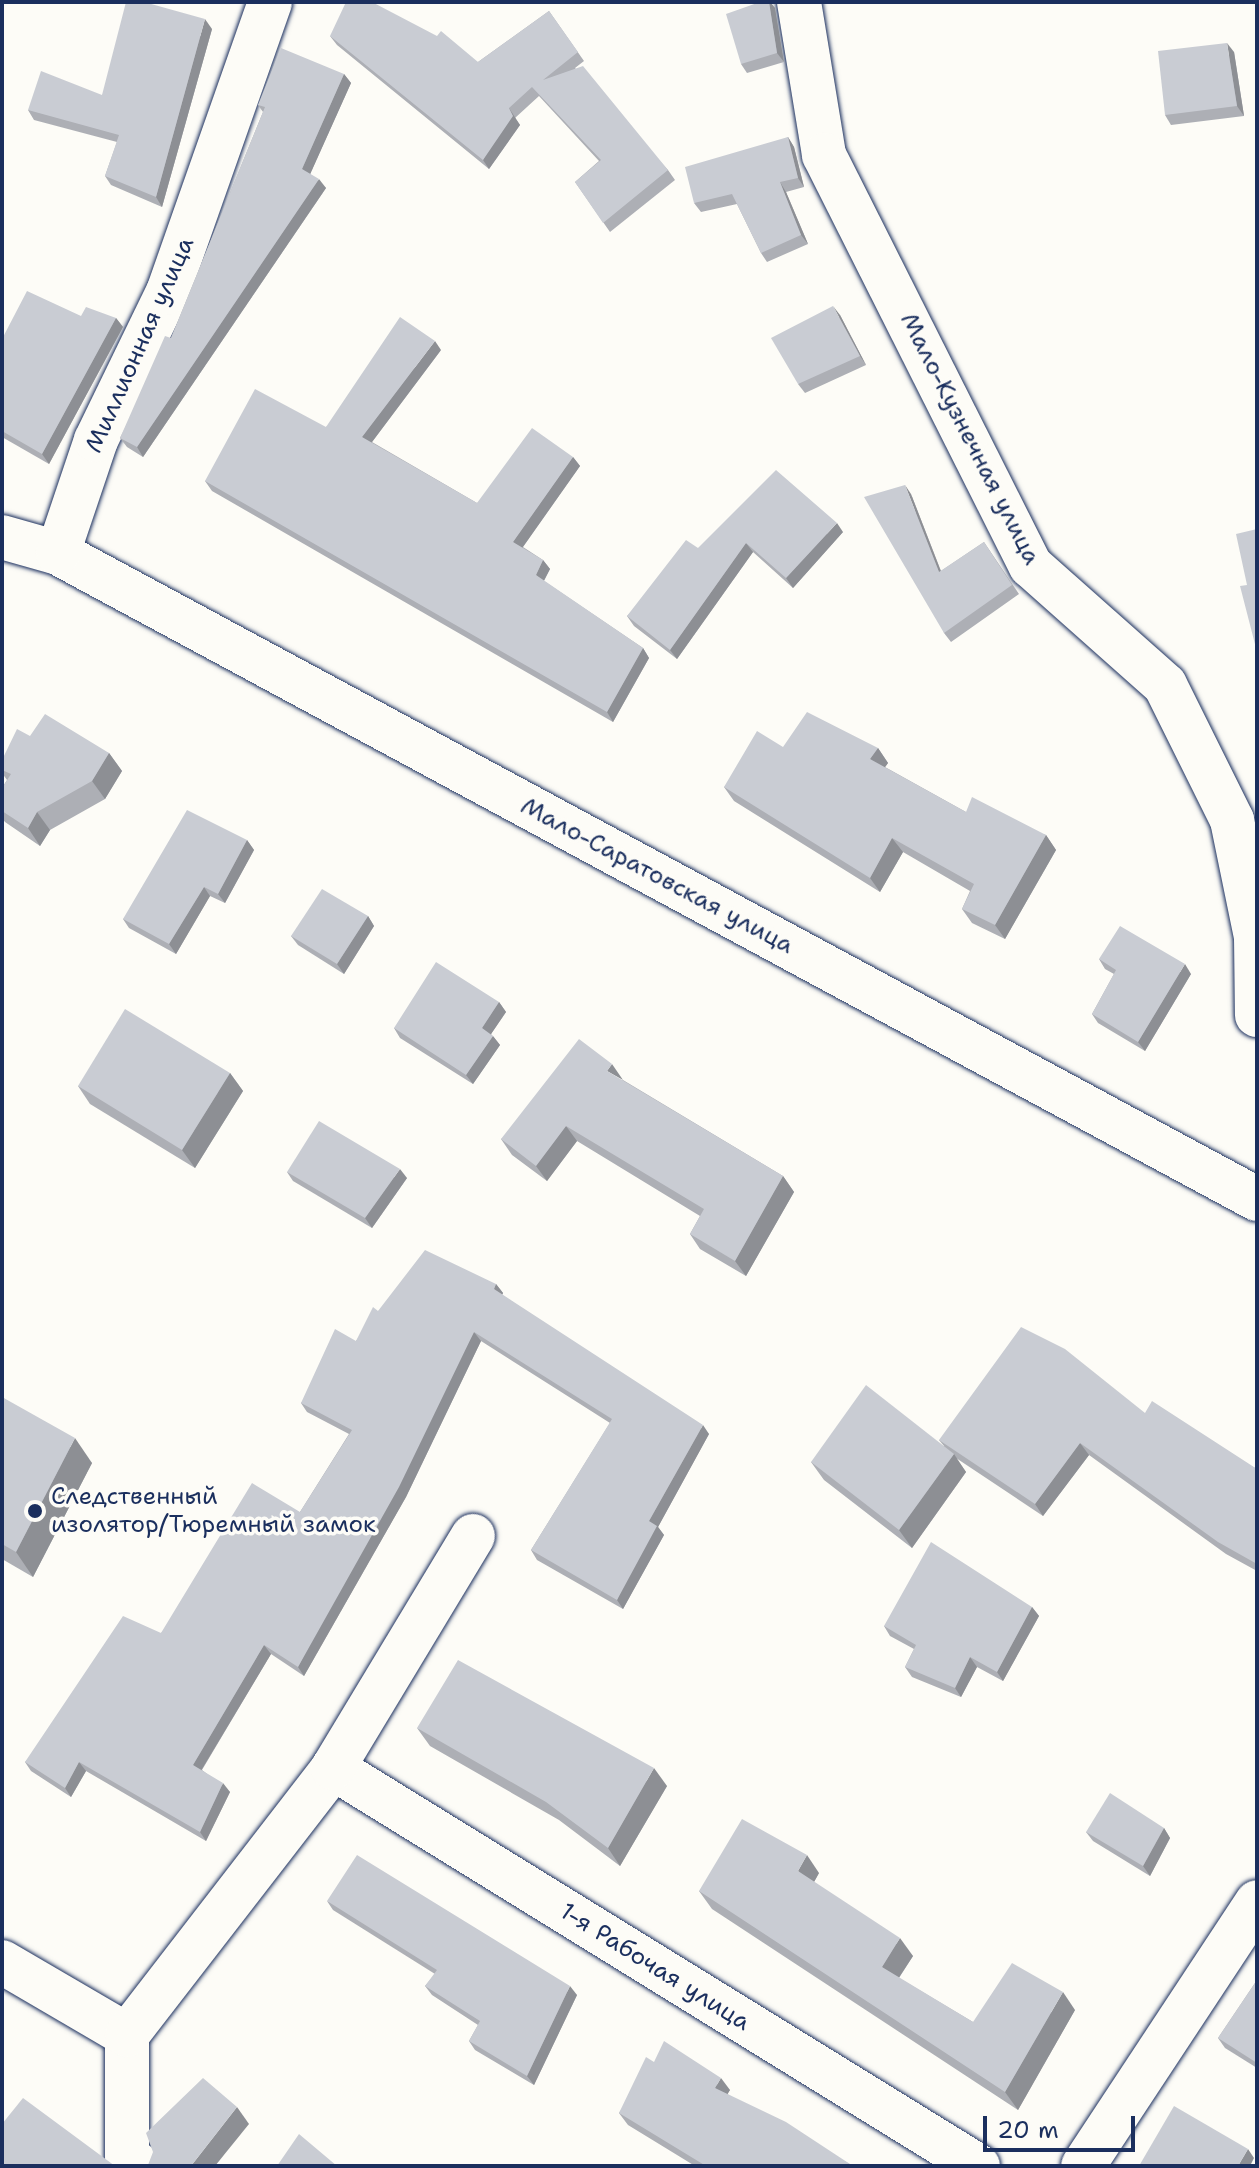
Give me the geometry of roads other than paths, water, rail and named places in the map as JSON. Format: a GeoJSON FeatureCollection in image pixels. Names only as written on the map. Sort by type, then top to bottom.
{"type":"FeatureCollection","features":[{"type":"Feature","properties":{"kind":"street","name":"Миллионная улица"},"geometry":{"type":"LineString","coordinates":[[58,553],[96,440],[168,292],[270,2]]}},
{"type":"Feature","properties":{"kind":"street","name":"Мало-Кузнечная улица"},"geometry":{"type":"LineString","coordinates":[[799,2],[824,155],[1031,566],[1165,685],[1232,820],[1256,937],[1257,1015]]}},
{"type":"Feature","properties":{"kind":"street","name":"Мало-Саратовская улица"},"geometry":{"type":"LineString","coordinates":[[2,537],[58,553],[1257,1199]]}},
{"type":"Feature","properties":{"kind":"street"},"geometry":{"type":"LineString","coordinates":[[140,2166],[127,2156],[127,2035],[333,1768],[473,1536]]}},
{"type":"Feature","properties":{"kind":"street","name":"1-я Рабочая улица"},"geometry":{"type":"LineString","coordinates":[[333,1768],[978,2166]]}},
{"type":"Feature","properties":{"kind":"street"},"geometry":{"type":"LineString","coordinates":[[1083,2166],[1257,1902]]}},
{"type":"Feature","properties":{"kind":"street"},"geometry":{"type":"LineString","coordinates":[[2,1962],[127,2035]]}},
{"type":"Feature","properties":{"kind":"place","name":"Следственный изолятор/Тюремный замок"},"geometry":{"type":"Point","coordinates":[35,1511]}}]}
